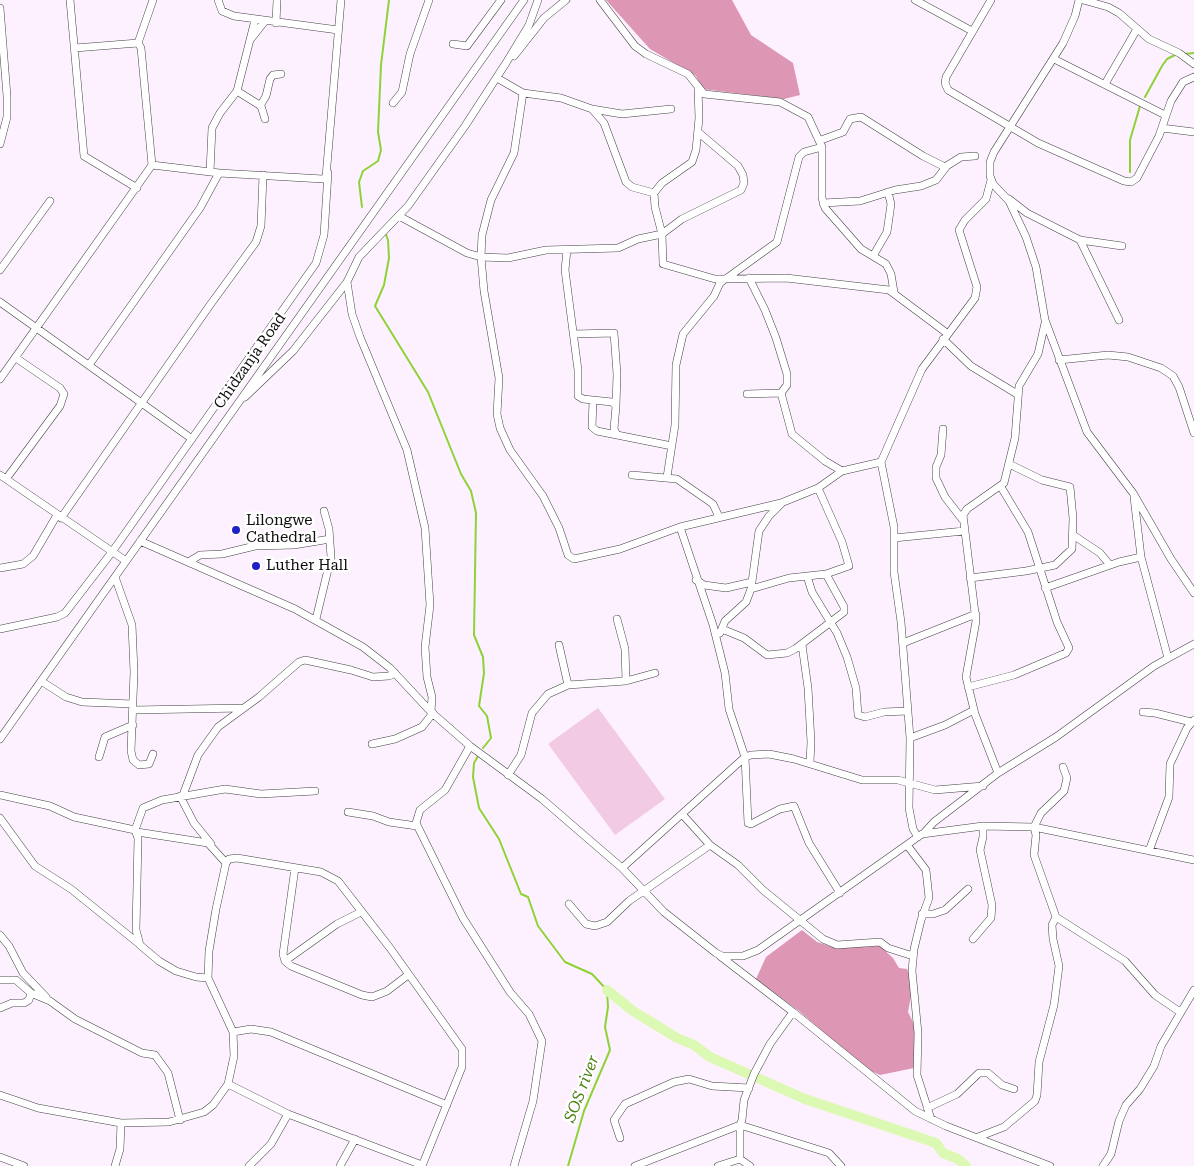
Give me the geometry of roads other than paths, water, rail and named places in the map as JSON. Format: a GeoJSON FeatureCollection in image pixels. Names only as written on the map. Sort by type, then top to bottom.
{"type":"FeatureCollection","features":[{"type":"Feature","properties":{"kind":"street"},"geometry":{"type":"LineString","coordinates":[[70,0],[84,156],[137,188]]}},
{"type":"Feature","properties":{"kind":"street"},"geometry":{"type":"LineString","coordinates":[[0,379],[152,166],[141,48],[138,43],[152,0]]}},
{"type":"Feature","properties":{"kind":"street"},"geometry":{"type":"LineString","coordinates":[[218,0],[222,11],[227,14],[265,22],[338,30]]}},
{"type":"Feature","properties":{"kind":"street"},"geometry":{"type":"LineString","coordinates":[[276,23],[277,0]]}},
{"type":"Feature","properties":{"kind":"street"},"geometry":{"type":"LineString","coordinates":[[0,629],[57,617],[65,613],[112,552],[316,263],[323,242],[341,0]]}},
{"type":"Feature","properties":{"kind":"street"},"geometry":{"type":"LineString","coordinates":[[393,103],[402,92],[410,54],[429,0]]}},
{"type":"Feature","properties":{"kind":"street"},"geometry":{"type":"LineString","coordinates":[[453,44],[467,46],[501,0]]}},
{"type":"Feature","properties":{"kind":"street","name":"Chidzanja Road"},"geometry":{"type":"LineString","coordinates":[[0,738],[524,0]]}},
{"type":"Feature","properties":{"kind":"street"},"geometry":{"type":"LineString","coordinates":[[236,405],[293,351],[347,282],[359,256],[399,216],[465,126],[497,78],[529,25],[538,0]]}},
{"type":"Feature","properties":{"kind":"street"},"geometry":{"type":"LineString","coordinates":[[506,63],[522,48],[544,18],[566,0]]}},
{"type":"Feature","properties":{"kind":"street"},"geometry":{"type":"LineString","coordinates":[[600,0],[635,46],[646,54],[688,74],[698,89],[708,95],[772,100],[793,107],[808,117],[821,144],[823,203],[833,218],[861,249],[886,264],[891,274],[894,292]]}},
{"type":"Feature","properties":{"kind":"street"},"geometry":{"type":"LineString","coordinates":[[915,0],[972,31]]}},
{"type":"Feature","properties":{"kind":"street"},"geometry":{"type":"LineString","coordinates":[[991,0],[946,77],[945,83],[948,90],[1038,143],[1128,182],[1137,178],[1162,128],[1171,101],[1183,82],[1194,77]]}},
{"type":"Feature","properties":{"kind":"street"},"geometry":{"type":"LineString","coordinates":[[920,836],[913,829],[909,814],[910,738],[903,642],[894,572],[894,538],[881,462],[922,369],[977,293],[959,230],[965,220],[986,199],[991,180],[990,162],[1009,127],[1054,59],[1072,26],[1079,0]]}},
{"type":"Feature","properties":{"kind":"street"},"geometry":{"type":"LineString","coordinates":[[1083,0],[1119,12],[1158,46],[1178,53],[1194,64]]}},
{"type":"Feature","properties":{"kind":"street"},"geometry":{"type":"LineString","coordinates":[[0,8],[7,117],[0,144]]}},
{"type":"Feature","properties":{"kind":"street"},"geometry":{"type":"LineString","coordinates":[[210,172],[212,128],[220,113],[237,91],[255,20]]}},
{"type":"Feature","properties":{"kind":"street"},"geometry":{"type":"LineString","coordinates":[[250,40],[265,22]]}},
{"type":"Feature","properties":{"kind":"street"},"geometry":{"type":"LineString","coordinates":[[1105,84],[1137,29]]}},
{"type":"Feature","properties":{"kind":"street"},"geometry":{"type":"LineString","coordinates":[[75,48],[138,43]]}},
{"type":"Feature","properties":{"kind":"street"},"geometry":{"type":"LineString","coordinates":[[1054,59],[1165,115]]}},
{"type":"Feature","properties":{"kind":"street"},"geometry":{"type":"LineString","coordinates":[[260,106],[264,102],[270,79],[273,75],[281,74]]}},
{"type":"Feature","properties":{"kind":"street"},"geometry":{"type":"LineString","coordinates":[[497,78],[523,93],[561,98],[592,109],[622,114],[670,109]]}},
{"type":"Feature","properties":{"kind":"street"},"geometry":{"type":"LineString","coordinates":[[698,89],[698,132],[692,162],[662,183],[654,193],[655,207],[662,234],[664,264],[715,279],[802,280],[894,292],[945,337],[971,366],[1017,394]]}},
{"type":"Feature","properties":{"kind":"street"},"geometry":{"type":"LineString","coordinates":[[237,91],[260,106],[265,119]]}},
{"type":"Feature","properties":{"kind":"street"},"geometry":{"type":"LineString","coordinates":[[523,93],[515,146],[491,200],[482,235],[481,258],[486,306],[499,378],[498,422],[510,450],[548,505],[568,555],[574,560],[604,554],[680,527],[781,503],[818,488],[842,471],[881,462]]}},
{"type":"Feature","properties":{"kind":"street"},"geometry":{"type":"LineString","coordinates":[[592,109],[604,123],[626,182],[632,187],[654,193]]}},
{"type":"Feature","properties":{"kind":"street"},"geometry":{"type":"LineString","coordinates":[[667,477],[676,402],[676,365],[683,334],[726,279],[777,242],[799,157],[804,152],[843,132],[850,119],[861,117],[923,156],[946,167]]}},
{"type":"Feature","properties":{"kind":"street"},"geometry":{"type":"LineString","coordinates":[[1162,128],[1194,132]]}},
{"type":"Feature","properties":{"kind":"street"},"geometry":{"type":"LineString","coordinates":[[399,216],[467,253],[481,258],[508,258],[542,250],[610,250],[638,239],[662,234],[682,219],[741,190],[744,183],[743,175],[738,166],[698,132]]}},
{"type":"Feature","properties":{"kind":"street"},"geometry":{"type":"LineString","coordinates":[[823,203],[860,201],[888,192],[932,182],[946,167],[961,157],[975,156]]}},
{"type":"Feature","properties":{"kind":"street"},"geometry":{"type":"LineString","coordinates":[[152,166],[220,173],[323,179],[328,173]]}},
{"type":"Feature","properties":{"kind":"street"},"geometry":{"type":"LineString","coordinates":[[89,364],[200,208],[220,173]]}},
{"type":"Feature","properties":{"kind":"street"},"geometry":{"type":"LineString","coordinates":[[0,568],[23,564],[33,556],[258,238],[261,226],[263,175]]}},
{"type":"Feature","properties":{"kind":"street"},"geometry":{"type":"LineString","coordinates":[[991,180],[1005,195],[1028,213],[1080,240],[1122,246]]}},
{"type":"Feature","properties":{"kind":"street"},"geometry":{"type":"LineString","coordinates":[[873,256],[887,232],[891,204],[888,192]]}},
{"type":"Feature","properties":{"kind":"street"},"geometry":{"type":"LineString","coordinates":[[1005,195],[1026,237],[1036,267],[1045,320],[1087,432],[1133,493],[1170,559],[1194,593]]}},
{"type":"Feature","properties":{"kind":"street"},"geometry":{"type":"LineString","coordinates":[[0,270],[50,200]]}},
{"type":"Feature","properties":{"kind":"street"},"geometry":{"type":"LineString","coordinates":[[1080,240],[1118,320]]}},
{"type":"Feature","properties":{"kind":"street"},"geometry":{"type":"LineString","coordinates":[[567,250],[566,270],[578,370],[578,396],[592,401],[612,402],[616,406]]}},
{"type":"Feature","properties":{"kind":"street"},"geometry":{"type":"LineString","coordinates":[[749,278],[766,310],[784,361],[787,385],[781,393]]}},
{"type":"Feature","properties":{"kind":"street"},"geometry":{"type":"LineString","coordinates":[[347,282],[352,314],[407,450],[425,528],[430,605],[425,647],[432,712],[422,727],[395,739],[372,744]]}},
{"type":"Feature","properties":{"kind":"street"},"geometry":{"type":"LineString","coordinates":[[0,302],[192,439]]}},
{"type":"Feature","properties":{"kind":"street"},"geometry":{"type":"LineString","coordinates":[[998,773],[974,710],[968,687],[966,672],[975,629],[976,614],[963,515],[966,508],[1004,483],[1015,438],[1017,394],[1021,380],[1041,346],[1045,320]]}},
{"type":"Feature","properties":{"kind":"street"},"geometry":{"type":"LineString","coordinates":[[574,334],[614,333],[617,374],[614,429],[617,435]]}},
{"type":"Feature","properties":{"kind":"street"},"geometry":{"type":"LineString","coordinates":[[1059,360],[1108,355],[1128,357],[1161,368],[1173,376],[1179,387],[1194,433]]}},
{"type":"Feature","properties":{"kind":"street"},"geometry":{"type":"LineString","coordinates":[[16,358],[60,388],[64,394],[60,406],[3,477],[126,561]]}},
{"type":"Feature","properties":{"kind":"street"},"geometry":{"type":"LineString","coordinates":[[747,394],[781,393]]}},
{"type":"Feature","properties":{"kind":"street"},"geometry":{"type":"LineString","coordinates":[[781,393],[792,434],[825,461],[842,471]]}},
{"type":"Feature","properties":{"kind":"street"},"geometry":{"type":"LineString","coordinates":[[592,401],[592,427],[597,431],[672,446]]}},
{"type":"Feature","properties":{"kind":"street"},"geometry":{"type":"LineString","coordinates":[[944,429],[941,455],[936,467],[936,478],[945,497],[963,522]]}},
{"type":"Feature","properties":{"kind":"street"},"geometry":{"type":"LineString","coordinates":[[970,578],[1040,569],[1061,562],[1072,549],[1072,493],[1070,487],[1042,480],[1009,464]]}},
{"type":"Feature","properties":{"kind":"street"},"geometry":{"type":"LineString","coordinates":[[632,475],[667,477],[684,483],[716,508],[719,517]]}},
{"type":"Feature","properties":{"kind":"street"},"geometry":{"type":"LineString","coordinates":[[968,687],[1014,675],[1068,650],[1069,645],[1057,622],[1024,524],[1000,487]]}},
{"type":"Feature","properties":{"kind":"street"},"geometry":{"type":"LineString","coordinates":[[696,580],[704,585],[726,588],[826,574],[847,567],[849,564],[818,488]]}},
{"type":"Feature","properties":{"kind":"street"},"geometry":{"type":"LineString","coordinates":[[1133,493],[1141,557],[1168,658]]}},
{"type":"Feature","properties":{"kind":"street"},"geometry":{"type":"LineString","coordinates":[[717,640],[731,615],[746,602],[751,585],[759,531],[768,516],[781,503]]}},
{"type":"Feature","properties":{"kind":"street"},"geometry":{"type":"LineString","coordinates":[[316,619],[330,568],[330,539],[324,511]]}},
{"type":"Feature","properties":{"kind":"street"},"geometry":{"type":"LineString","coordinates":[[680,527],[717,640],[725,673],[729,709],[745,757],[748,823],[751,824],[780,808],[794,806],[809,843],[840,893]]}},
{"type":"Feature","properties":{"kind":"street"},"geometry":{"type":"LineString","coordinates":[[894,538],[964,531]]}},
{"type":"Feature","properties":{"kind":"street"},"geometry":{"type":"LineString","coordinates":[[1073,535],[1100,553],[1110,565]]}},
{"type":"Feature","properties":{"kind":"street"},"geometry":{"type":"LineString","coordinates":[[190,561],[200,555],[222,554],[255,546],[294,545],[330,539]]}},
{"type":"Feature","properties":{"kind":"street"},"geometry":{"type":"LineString","coordinates":[[140,541],[190,561],[316,619],[363,647],[395,673],[432,712],[470,746],[542,799],[622,868],[664,912],[792,1012],[899,1100],[931,1119],[1050,1166]]}},
{"type":"Feature","properties":{"kind":"street"},"geometry":{"type":"LineString","coordinates":[[1045,588],[1110,565],[1141,557]]}},
{"type":"Feature","properties":{"kind":"street"},"geometry":{"type":"LineString","coordinates":[[722,629],[744,638],[767,655],[787,653],[802,645],[831,624],[845,610],[826,574]]}},
{"type":"Feature","properties":{"kind":"street"},"geometry":{"type":"LineString","coordinates":[[808,576],[812,592],[831,624],[847,657],[856,688],[860,716],[908,711]]}},
{"type":"Feature","properties":{"kind":"street"},"geometry":{"type":"LineString","coordinates":[[115,577],[132,625],[134,707],[131,741],[133,760],[139,765],[148,764],[153,754]]}},
{"type":"Feature","properties":{"kind":"street"},"geometry":{"type":"LineString","coordinates":[[903,642],[976,614]]}},
{"type":"Feature","properties":{"kind":"street"},"geometry":{"type":"LineString","coordinates":[[617,619],[624,649],[626,681]]}},
{"type":"Feature","properties":{"kind":"street"},"geometry":{"type":"LineString","coordinates":[[716,953],[736,957],[750,954],[920,836],[934,822],[998,773],[1056,737],[1168,658],[1194,644]]}},
{"type":"Feature","properties":{"kind":"street"},"geometry":{"type":"LineString","coordinates":[[559,645],[568,685]]}},
{"type":"Feature","properties":{"kind":"street"},"geometry":{"type":"LineString","coordinates":[[802,645],[808,688],[810,762]]}},
{"type":"Feature","properties":{"kind":"street"},"geometry":{"type":"LineString","coordinates":[[226,863],[194,823],[181,796],[203,747],[218,727],[302,660],[351,670],[373,677],[389,676],[395,673]]}},
{"type":"Feature","properties":{"kind":"street"},"geometry":{"type":"LineString","coordinates":[[508,775],[521,755],[526,731],[536,705],[554,690],[568,685],[626,681],[655,673]]}},
{"type":"Feature","properties":{"kind":"street"},"geometry":{"type":"LineString","coordinates":[[41,681],[66,697],[82,702],[134,707],[243,708]]}},
{"type":"Feature","properties":{"kind":"street"},"geometry":{"type":"LineString","coordinates":[[910,738],[945,725],[974,710]]}},
{"type":"Feature","properties":{"kind":"street"},"geometry":{"type":"LineString","coordinates":[[1143,712],[1192,721],[1170,764],[1169,797],[1149,851]]}},
{"type":"Feature","properties":{"kind":"street"},"geometry":{"type":"LineString","coordinates":[[99,757],[105,737],[133,725]]}},
{"type":"Feature","properties":{"kind":"street"},"geometry":{"type":"LineString","coordinates":[[470,746],[445,790],[420,810],[416,819],[417,826],[463,918],[510,992],[532,1020],[542,1041],[534,1101],[514,1166]]}},
{"type":"Feature","properties":{"kind":"street"},"geometry":{"type":"LineString","coordinates":[[622,868],[745,757],[769,754],[810,762],[862,780],[891,780],[935,790],[983,786]]}},
{"type":"Feature","properties":{"kind":"street"},"geometry":{"type":"LineString","coordinates":[[1063,767],[1067,778],[1064,791],[1041,813],[1034,827],[1036,834],[1034,855],[1056,917],[1125,961],[1155,995],[1180,1012]]}},
{"type":"Feature","properties":{"kind":"street"},"geometry":{"type":"LineString","coordinates":[[140,945],[136,930],[138,908],[136,831],[145,805],[181,796],[225,789],[262,794],[314,791]]}},
{"type":"Feature","properties":{"kind":"street"},"geometry":{"type":"LineString","coordinates":[[0,795],[50,806],[74,817],[136,831],[212,844]]}},
{"type":"Feature","properties":{"kind":"street"},"geometry":{"type":"LineString","coordinates":[[348,812],[373,816],[396,824],[417,826]]}},
{"type":"Feature","properties":{"kind":"street"},"geometry":{"type":"LineString","coordinates":[[682,814],[710,845],[738,866],[799,921],[823,939],[837,945],[873,941],[913,956]]}},
{"type":"Feature","properties":{"kind":"street"},"geometry":{"type":"LineString","coordinates":[[0,818],[35,866],[72,889],[159,961],[176,971],[191,976],[208,978]]}},
{"type":"Feature","properties":{"kind":"street"},"geometry":{"type":"LineString","coordinates":[[920,836],[983,826],[1034,827],[1194,860]]}},
{"type":"Feature","properties":{"kind":"street"},"geometry":{"type":"LineString","coordinates":[[974,939],[991,918],[992,912],[980,850],[983,826]]}},
{"type":"Feature","properties":{"kind":"street"},"geometry":{"type":"LineString","coordinates":[[569,904],[583,921],[595,926],[613,918],[629,901],[710,845]]}},
{"type":"Feature","properties":{"kind":"street"},"geometry":{"type":"LineString","coordinates":[[906,845],[926,870],[929,898],[922,914],[913,956],[912,971],[918,1033],[917,1075],[931,1119]]}},
{"type":"Feature","properties":{"kind":"street"},"geometry":{"type":"LineString","coordinates":[[0,1094],[38,1108],[121,1123],[180,1120],[204,1112],[213,1105],[228,1084],[234,1056],[233,1032],[208,978],[209,951],[226,863],[237,858],[321,872],[333,877],[390,948],[408,976],[462,1049],[462,1066],[422,1165],[288,1114],[228,1084]]}},
{"type":"Feature","properties":{"kind":"street"},"geometry":{"type":"LineString","coordinates":[[295,868],[283,954],[285,961],[291,966],[362,995],[372,997],[387,991],[408,976]]}},
{"type":"Feature","properties":{"kind":"street"},"geometry":{"type":"LineString","coordinates":[[922,914],[933,914],[945,910],[968,889]]}},
{"type":"Feature","properties":{"kind":"street"},"geometry":{"type":"LineString","coordinates":[[285,961],[337,924],[361,912]]}},
{"type":"Feature","properties":{"kind":"street"},"geometry":{"type":"LineString","coordinates":[[978,1137],[1004,1127],[1035,1101],[1039,1062],[1050,1025],[1058,981],[1059,958],[1052,933],[1052,925],[1056,917]]}},
{"type":"Feature","properties":{"kind":"street"},"geometry":{"type":"LineString","coordinates":[[0,935],[9,946],[23,974],[50,1001],[75,1019],[142,1053],[154,1055],[168,1073],[180,1120]]}},
{"type":"Feature","properties":{"kind":"street"},"geometry":{"type":"LineString","coordinates":[[0,980],[16,980],[32,993],[50,1001]]}},
{"type":"Feature","properties":{"kind":"street"},"geometry":{"type":"LineString","coordinates":[[1103,1166],[1111,1154],[1119,1121],[1126,1105],[1140,1089],[1154,1066],[1161,1046],[1194,990]]}},
{"type":"Feature","properties":{"kind":"street"},"geometry":{"type":"LineString","coordinates":[[0,1008],[12,1003],[24,1003],[29,1000],[32,993]]}},
{"type":"Feature","properties":{"kind":"street"},"geometry":{"type":"LineString","coordinates":[[740,1159],[740,1125],[751,1081],[770,1044],[792,1012]]}},
{"type":"Feature","properties":{"kind":"street"},"geometry":{"type":"LineString","coordinates":[[233,1032],[251,1029],[271,1032],[447,1105]]}},
{"type":"Feature","properties":{"kind":"street"},"geometry":{"type":"LineString","coordinates":[[927,1108],[957,1094],[979,1073],[988,1073],[1002,1085],[1014,1089]]}},
{"type":"Feature","properties":{"kind":"street"},"geometry":{"type":"LineString","coordinates":[[620,1138],[614,1120],[625,1104],[674,1082],[689,1079],[712,1086],[751,1081]]}},
{"type":"Feature","properties":{"kind":"street"},"geometry":{"type":"LineString","coordinates":[[249,1166],[271,1144],[288,1114]]}},
{"type":"Feature","properties":{"kind":"street"},"geometry":{"type":"LineString","coordinates":[[115,1166],[121,1139],[121,1123]]}},
{"type":"Feature","properties":{"kind":"street"},"geometry":{"type":"LineString","coordinates":[[635,1166],[740,1125],[829,1153],[841,1166]]}},
{"type":"Feature","properties":{"kind":"street"},"geometry":{"type":"LineString","coordinates":[[340,1166],[355,1139]]}},
{"type":"Feature","properties":{"kind":"street"},"geometry":{"type":"LineString","coordinates":[[0,1157],[24,1166]]}},
{"type":"Feature","properties":{"kind":"street"},"geometry":{"type":"LineString","coordinates":[[718,1166],[740,1159]]}},
{"type":"Feature","properties":{"kind":"street"},"geometry":{"type":"LineString","coordinates":[[740,1159],[750,1166]]}},
{"type":"Feature","properties":{"kind":"waterway"},"geometry":{"type":"LineString","coordinates":[[362,207],[359,182],[363,171],[378,161],[381,150],[378,132],[381,65],[389,0]]}},
{"type":"Feature","properties":{"kind":"waterway"},"geometry":{"type":"LineString","coordinates":[[1184,54],[1194,53]]}},
{"type":"Feature","properties":{"kind":"waterway"},"geometry":{"type":"LineString","coordinates":[[1145,97],[1167,59],[1177,54]]}},
{"type":"Feature","properties":{"kind":"waterway"},"geometry":{"type":"LineString","coordinates":[[1130,172],[1130,140],[1140,106]]}},
{"type":"Feature","properties":{"kind":"waterway"},"geometry":{"type":"LineString","coordinates":[[385,232],[388,240],[389,258],[384,285],[375,306],[428,392],[461,474],[471,491],[476,513],[474,635],[483,657],[484,673],[479,706],[487,716],[491,738],[483,748]]}},
{"type":"Feature","properties":{"kind":"waterway","name":"SOS river"},"geometry":{"type":"LineString","coordinates":[[478,756],[474,763],[473,777],[479,808],[499,839],[521,894],[528,897],[538,926],[565,962],[592,974],[607,990],[608,1007],[605,1027],[610,1050],[584,1111],[568,1166]]}},
{"type":"Feature","properties":{"kind":"waterway"},"geometry":{"type":"LineString","coordinates":[[607,990],[633,1011],[677,1038],[694,1045],[710,1057],[805,1099],[936,1143],[943,1153],[958,1159],[966,1166]]}},
{"type":"Feature","properties":{"kind":"place","name":"Lilongwe Cathedral"},"geometry":{"type":"Point","coordinates":[236,530]}},
{"type":"Feature","properties":{"kind":"place","name":"Luther Hall"},"geometry":{"type":"Point","coordinates":[256,566]}}]}
